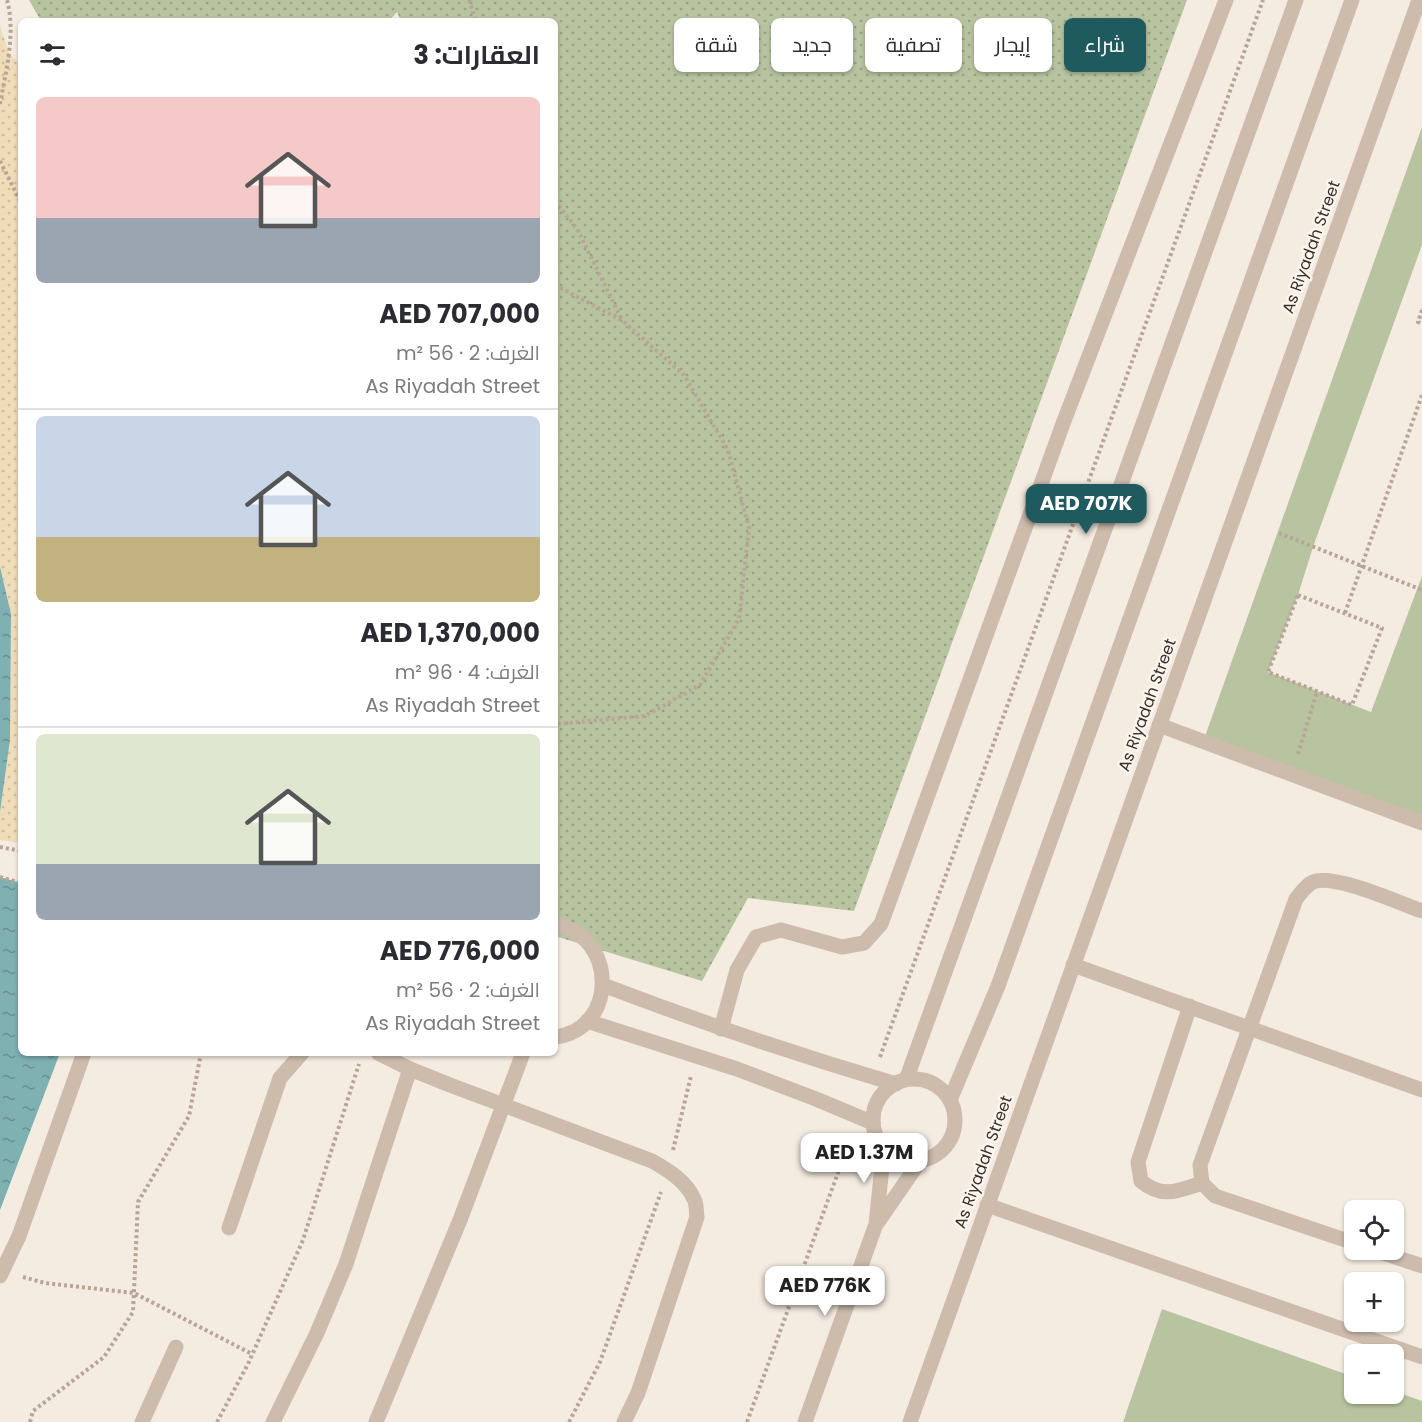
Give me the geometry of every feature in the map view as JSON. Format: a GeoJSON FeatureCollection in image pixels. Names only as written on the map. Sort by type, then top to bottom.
{"type":"FeatureCollection","features":[{"type":"Feature","properties":{"kind":"street"},"geometry":{"type":"LineString","coordinates":[[721,1029],[737,970],[756,937],[781,930],[842,947],[864,943],[881,924],[1064,421],[1226,0]]}},
{"type":"Feature","properties":{"kind":"street"},"geometry":{"type":"LineString","coordinates":[[901,1082],[1296,0]]}},
{"type":"Feature","properties":{"kind":"street"},"geometry":{"type":"LineString","coordinates":[[950,1100],[998,986],[1352,0]]}},
{"type":"Feature","properties":{"kind":"street","name":"As Riyadah Street"},"geometry":{"type":"LineString","coordinates":[[910,1422],[1419,0]]}},
{"type":"Feature","properties":{"kind":"street"},"geometry":{"type":"LineString","coordinates":[[1159,725],[1422,823]]}},
{"type":"Feature","properties":{"kind":"street"},"geometry":{"type":"LineString","coordinates":[[1344,1240],[1215,1196],[1202,1183],[1200,1165],[1296,899],[1304,889],[1314,882],[1337,880],[1422,911]]}},
{"type":"Feature","properties":{"kind":"street"},"geometry":{"type":"LineString","coordinates":[[558,926],[580,935],[593,949],[601,966],[603,985],[595,1010],[587,1021],[575,1031],[558,1036]]}},
{"type":"Feature","properties":{"kind":"street"},"geometry":{"type":"LineString","coordinates":[[1073,965],[1422,1090]]}},
{"type":"Feature","properties":{"kind":"street"},"geometry":{"type":"LineString","coordinates":[[603,985],[721,1029],[827,1064],[901,1082]]}},
{"type":"Feature","properties":{"kind":"street"},"geometry":{"type":"LineString","coordinates":[[1190,1006],[1138,1162],[1140,1181],[1150,1189],[1171,1193],[1202,1183]]}},
{"type":"Feature","properties":{"kind":"street"},"geometry":{"type":"LineString","coordinates":[[587,1021],[696,1055],[816,1099],[873,1123]]}},
{"type":"Feature","properties":{"kind":"street"},"geometry":{"type":"LineString","coordinates":[[1,1273],[20,1236],[83,1056]]}},
{"type":"Feature","properties":{"kind":"street"},"geometry":{"type":"LineString","coordinates":[[229,1228],[280,1078],[299,1056]]}},
{"type":"Feature","properties":{"kind":"street"},"geometry":{"type":"LineString","coordinates":[[384,1056],[410,1069],[652,1161],[669,1170],[684,1184],[695,1200],[697,1217],[638,1393],[624,1422]]}},
{"type":"Feature","properties":{"kind":"street"},"geometry":{"type":"LineString","coordinates":[[376,1422],[460,1220],[523,1056]]}},
{"type":"Feature","properties":{"kind":"street"},"geometry":{"type":"LineString","coordinates":[[273,1422],[317,1333],[346,1264],[410,1069]]}},
{"type":"Feature","properties":{"kind":"street"},"geometry":{"type":"LineString","coordinates":[[919,1079],[932,1083],[950,1100],[955,1113],[952,1139],[933,1157],[920,1161],[907,1161],[895,1157],[884,1148],[877,1137],[873,1123],[874,1111],[886,1090],[901,1082],[919,1079]]}},
{"type":"Feature","properties":{"kind":"street"},"geometry":{"type":"LineString","coordinates":[[805,1422],[876,1224],[884,1148]]}},
{"type":"Feature","properties":{"kind":"street"},"geometry":{"type":"LineString","coordinates":[[876,1224],[920,1161]]}},
{"type":"Feature","properties":{"kind":"street"},"geometry":{"type":"LineString","coordinates":[[987,1205],[1422,1357]]}},
{"type":"Feature","properties":{"kind":"street"},"geometry":{"type":"LineString","coordinates":[[1404,1260],[1422,1266]]}},
{"type":"Feature","properties":{"kind":"street"},"geometry":{"type":"LineString","coordinates":[[142,1422],[176,1347]]}},
{"type":"Feature","properties":{"kind":"path"},"geometry":{"type":"LineString","coordinates":[[0,104],[9,54],[10,11],[7,0]]}},
{"type":"Feature","properties":{"kind":"path"},"geometry":{"type":"LineString","coordinates":[[469,0],[475,18]]}},
{"type":"Feature","properties":{"kind":"path"},"geometry":{"type":"LineString","coordinates":[[873,1077],[1263,0]]}},
{"type":"Feature","properties":{"kind":"path"},"geometry":{"type":"LineString","coordinates":[[0,161],[18,197]]}},
{"type":"Feature","properties":{"kind":"path"},"geometry":{"type":"LineString","coordinates":[[558,205],[577,229],[622,321]]}},
{"type":"Feature","properties":{"kind":"path"},"geometry":{"type":"LineString","coordinates":[[558,287],[622,321],[684,375],[728,450],[749,528],[739,619],[700,685],[645,716],[558,724]]}},
{"type":"Feature","properties":{"kind":"path"},"geometry":{"type":"LineString","coordinates":[[1422,310],[1418,322],[1422,324]]}},
{"type":"Feature","properties":{"kind":"path"},"geometry":{"type":"LineString","coordinates":[[1345,613],[1422,395]]}},
{"type":"Feature","properties":{"kind":"path"},"geometry":{"type":"LineString","coordinates":[[1279,533],[1422,590]]}},
{"type":"Feature","properties":{"kind":"path"},"geometry":{"type":"LineString","coordinates":[[1298,595],[1382,628],[1352,705],[1317,692],[1268,672],[1298,595]]}},
{"type":"Feature","properties":{"kind":"path"},"geometry":{"type":"LineString","coordinates":[[1292,775],[1317,692]]}},
{"type":"Feature","properties":{"kind":"path"},"geometry":{"type":"LineString","coordinates":[[0,847],[18,850]]}},
{"type":"Feature","properties":{"kind":"path"},"geometry":{"type":"LineString","coordinates":[[0,877],[18,882]]}},
{"type":"Feature","properties":{"kind":"path"},"geometry":{"type":"LineString","coordinates":[[569,1422],[600,1362],[669,1170],[696,1055]]}},
{"type":"Feature","properties":{"kind":"path"},"geometry":{"type":"LineString","coordinates":[[30,1422],[33,1411],[104,1357],[133,1312],[138,1202],[189,1116],[200,1056]]}},
{"type":"Feature","properties":{"kind":"path"},"geometry":{"type":"LineString","coordinates":[[217,1422],[252,1354],[303,1240],[362,1056]]}},
{"type":"Feature","properties":{"kind":"path"},"geometry":{"type":"LineString","coordinates":[[747,1422],[858,1117]]}},
{"type":"Feature","properties":{"kind":"path"},"geometry":{"type":"LineString","coordinates":[[1,1273],[45,1283],[134,1293],[252,1354]]}},
{"type":"Feature","properties":{"kind":"sand"},"geometry":{"type":"Polygon","coordinates":[[[0,25],[9,54],[18,62],[18,843],[0,840],[0,812],[10,740],[11,614],[0,567],[0,25]]]}},
{"type":"Feature","properties":{"kind":"green space"},"geometry":{"type":"Polygon","coordinates":[[[29,0],[1187,0],[854,911],[748,898],[702,981],[558,937],[558,18],[400,18],[397,12],[392,18],[39,18],[29,0]]]}},
{"type":"Feature","properties":{"kind":"green space"},"geometry":{"type":"Polygon","coordinates":[[[1422,127],[1422,245],[1313,547],[1298,595],[1268,672],[1371,712],[1422,576],[1422,823],[1203,742],[1422,127]]]}},
{"type":"Feature","properties":{"kind":"green space"},"geometry":{"type":"Polygon","coordinates":[[[1162,1309],[1344,1373],[1344,1404],[1404,1404],[1404,1395],[1422,1401],[1422,1422],[1123,1422],[1162,1309]]]}},
{"type":"Feature","properties":{"kind":"water"},"geometry":{"type":"Polygon","coordinates":[[[0,567],[11,614],[10,740],[0,812],[0,567]]]}},
{"type":"Feature","properties":{"kind":"water"},"geometry":{"type":"Polygon","coordinates":[[[0,877],[18,882],[18,1056],[59,1056],[0,1210],[0,877]]]}}]}
